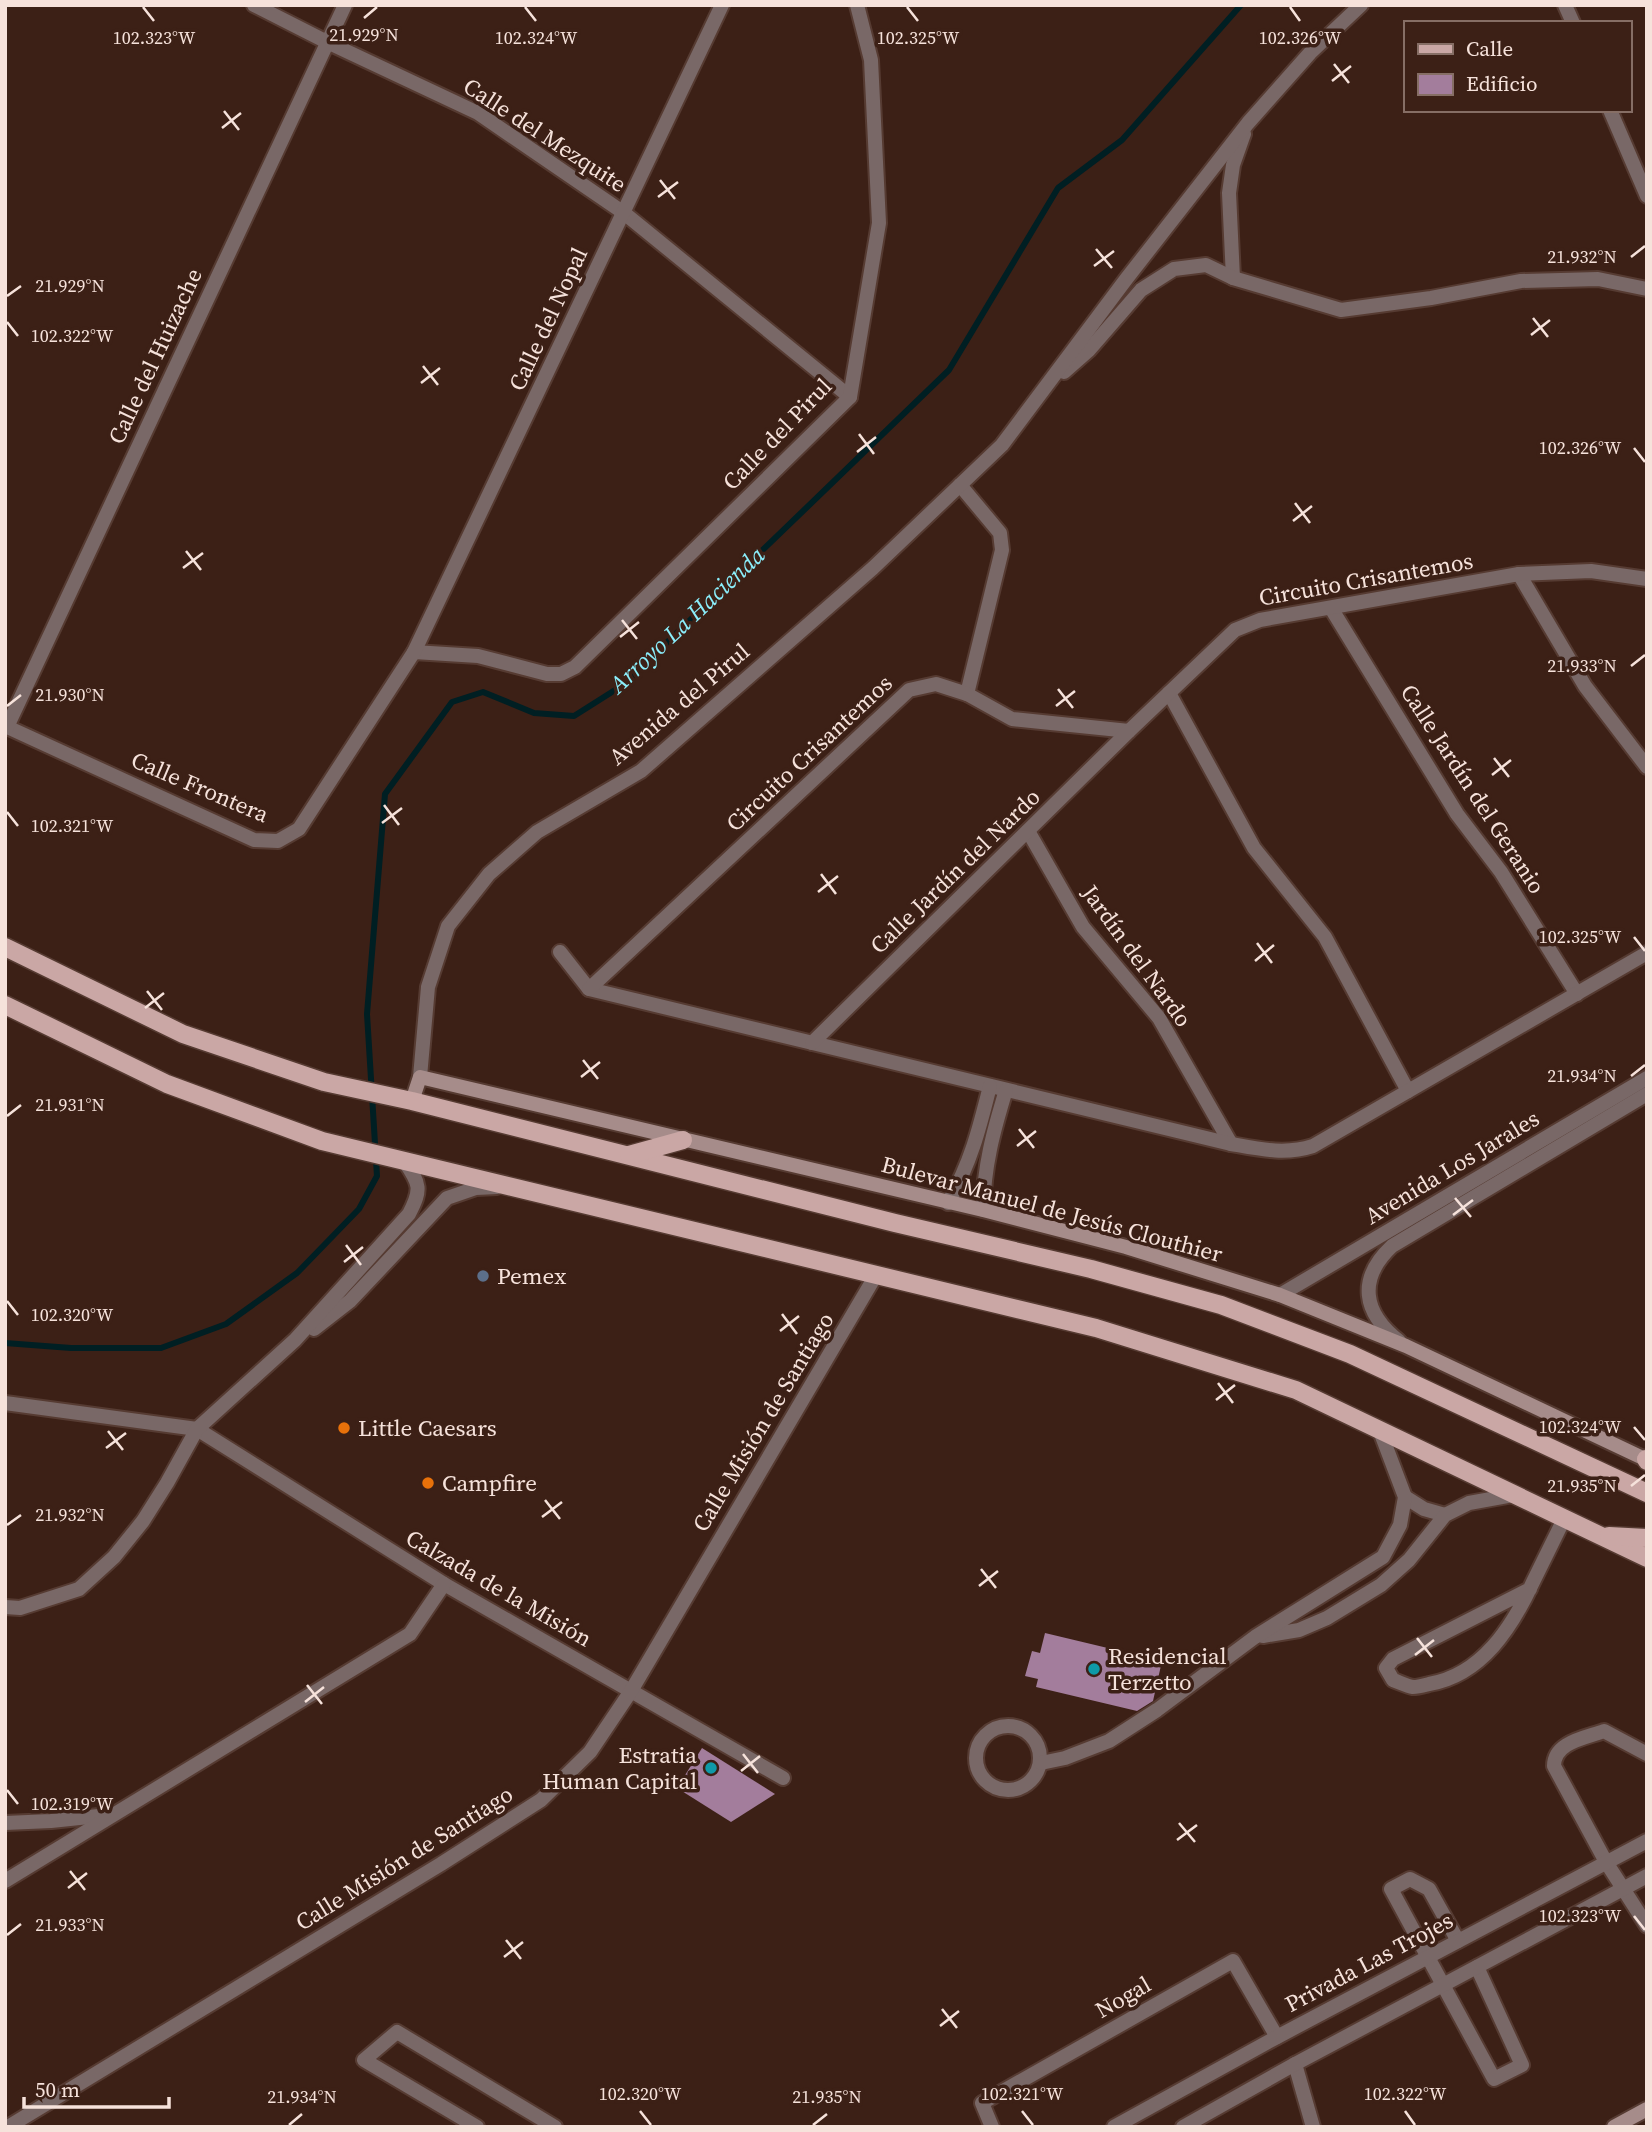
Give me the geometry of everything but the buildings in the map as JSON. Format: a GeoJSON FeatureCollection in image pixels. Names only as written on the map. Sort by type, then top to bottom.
{"type":"FeatureCollection","features":[{"type":"Feature","properties":{"kind":"main road"},"geometry":{"type":"LineString","coordinates":[[5,947],[183,1034],[324,1082],[412,1101],[895,1223],[1091,1269],[1221,1305],[1350,1354],[1647,1493]]}},
{"type":"Feature","properties":{"kind":"main road"},"geometry":{"type":"LineString","coordinates":[[5,1005],[167,1084],[322,1141],[1096,1328],[1296,1390],[1647,1558]]}},
{"type":"Feature","properties":{"kind":"main road"},"geometry":{"type":"LineString","coordinates":[[627,1155],[683,1140]]}},
{"type":"Feature","properties":{"kind":"main road"},"geometry":{"type":"LineString","coordinates":[[1598,1536],[1647,1538]]}},
{"type":"Feature","properties":{"kind":"street","name":"Calle del Mezquite"},"geometry":{"type":"LineString","coordinates":[[254,5],[478,113],[624,213],[850,397]]}},
{"type":"Feature","properties":{"kind":"street","name":"Calle del Huizache"},"geometry":{"type":"LineString","coordinates":[[6,726],[345,5]]}},
{"type":"Feature","properties":{"kind":"street","name":"Calle del Nopal"},"geometry":{"type":"LineString","coordinates":[[414,652],[722,5]]}},
{"type":"Feature","properties":{"kind":"street","name":"Calle del Pirul"},"geometry":{"type":"LineString","coordinates":[[414,652],[478,656],[547,674],[561,674],[575,667],[850,397],[878,223],[870,60],[857,5]]}},
{"type":"Feature","properties":{"kind":"street"},"geometry":{"type":"LineString","coordinates":[[1039,395],[1248,123],[1310,53],[1361,5]]}},
{"type":"Feature","properties":{"kind":"street"},"geometry":{"type":"LineString","coordinates":[[1565,5],[1572,21]]}},
{"type":"Feature","properties":{"kind":"street"},"geometry":{"type":"LineString","coordinates":[[1611,112],[1647,196]]}},
{"type":"Feature","properties":{"kind":"street"},"geometry":{"type":"LineString","coordinates":[[1233,278],[1229,193],[1233,165],[1248,123]]}},
{"type":"Feature","properties":{"kind":"street"},"geometry":{"type":"LineString","coordinates":[[1039,395],[1089,349],[1141,290],[1174,269],[1206,265],[1233,278],[1340,310],[1431,298],[1521,281],[1598,279],[1647,289]]}},
{"type":"Feature","properties":{"kind":"street","name":"Avenida del Pirul"},"geometry":{"type":"LineString","coordinates":[[419,1077],[428,987],[447,926],[489,874],[537,832],[641,771],[873,568],[1002,444],[1039,395]]}},
{"type":"Feature","properties":{"kind":"street"},"geometry":{"type":"LineString","coordinates":[[960,485],[1000,533],[1002,550],[967,694]]}},
{"type":"Feature","properties":{"kind":"street","name":"Circuito Crisantemos"},"geometry":{"type":"LineString","coordinates":[[589,989],[909,690],[936,684],[967,694],[1012,719],[1129,731],[1235,630],[1260,620],[1519,574],[1591,571],[1647,579]]}},
{"type":"Feature","properties":{"kind":"street"},"geometry":{"type":"LineString","coordinates":[[1519,574],[1585,685],[1647,766]]}},
{"type":"Feature","properties":{"kind":"street","name":"Calle Jardín del Geranio"},"geometry":{"type":"LineString","coordinates":[[1331,608],[1457,814],[1501,872],[1577,993]]}},
{"type":"Feature","properties":{"kind":"street","name":"Calle Frontera"},"geometry":{"type":"LineString","coordinates":[[6,726],[254,840],[278,841],[299,829],[414,652]]}},
{"type":"Feature","properties":{"kind":"street"},"geometry":{"type":"LineString","coordinates":[[1169,693],[1254,848],[1325,937],[1408,1091]]}},
{"type":"Feature","properties":{"kind":"street","name":"Calle Jardín del Nardo"},"geometry":{"type":"LineString","coordinates":[[812,1043],[1129,731]]}},
{"type":"Feature","properties":{"kind":"street","name":"Jardín del Nardo"},"geometry":{"type":"LineString","coordinates":[[1028,831],[1083,927],[1158,1018],[1231,1144]]}},
{"type":"Feature","properties":{"kind":"street"},"geometry":{"type":"LineString","coordinates":[[560,952],[589,989],[1231,1144],[1279,1152],[1296,1152],[1313,1146],[1647,953]]}},
{"type":"Feature","properties":{"kind":"street"},"geometry":{"type":"LineString","coordinates":[[412,1101],[419,1077]]}},
{"type":"Feature","properties":{"kind":"street","name":"Bulevar Manuel de Jesús Clouthier"},"geometry":{"type":"LineString","coordinates":[[419,1077],[983,1210],[1126,1247],[1280,1295],[1406,1346],[1647,1460]]}},
{"type":"Feature","properties":{"kind":"street","name":"Avenida Los Jarales"},"geometry":{"type":"LineString","coordinates":[[1280,1295],[1647,1078]]}},
{"type":"Feature","properties":{"kind":"street"},"geometry":{"type":"LineString","coordinates":[[948,1203],[976,1144],[990,1086]]}},
{"type":"Feature","properties":{"kind":"street"},"geometry":{"type":"LineString","coordinates":[[983,1210],[989,1147],[1006,1090]]}},
{"type":"Feature","properties":{"kind":"street","name":"Avenida Los Jarales"},"geometry":{"type":"LineString","coordinates":[[1406,1346],[1384,1330],[1370,1305],[1371,1276],[1382,1255],[1392,1246],[1647,1094]]}},
{"type":"Feature","properties":{"kind":"street"},"geometry":{"type":"LineString","coordinates":[[5,1607],[20,1608],[79,1589],[114,1556],[149,1512],[197,1429],[295,1340],[409,1214],[419,1196],[418,1180],[405,1162]]}},
{"type":"Feature","properties":{"kind":"street"},"geometry":{"type":"LineString","coordinates":[[295,1340],[350,1301],[447,1198],[476,1188],[510,1186]]}},
{"type":"Feature","properties":{"kind":"street","name":"Calle Misión de Santiago"},"geometry":{"type":"LineString","coordinates":[[8,2127],[441,1864],[541,1800],[590,1752],[631,1691],[876,1275]]}},
{"type":"Feature","properties":{"kind":"street"},"geometry":{"type":"LineString","coordinates":[[5,1403],[197,1429]]}},
{"type":"Feature","properties":{"kind":"street","name":"Calzada de la Misión"},"geometry":{"type":"LineString","coordinates":[[197,1429],[444,1584],[783,1778]]}},
{"type":"Feature","properties":{"kind":"street"},"geometry":{"type":"LineString","coordinates":[[1041,1763],[1065,1758],[1110,1741],[1157,1710],[1255,1637],[1384,1557],[1400,1525],[1405,1497],[1380,1431]]}},
{"type":"Feature","properties":{"kind":"street"},"geometry":{"type":"LineString","coordinates":[[1255,1637],[1299,1630],[1327,1618],[1381,1585],[1409,1560],[1445,1515],[1469,1503],[1513,1495]]}},
{"type":"Feature","properties":{"kind":"street"},"geometry":{"type":"LineString","coordinates":[[1405,1497],[1424,1509],[1445,1515]]}},
{"type":"Feature","properties":{"kind":"street"},"geometry":{"type":"LineString","coordinates":[[1530,1590],[1393,1659],[1386,1668],[1393,1680],[1413,1687],[1446,1681],[1481,1661],[1516,1618],[1530,1590],[1564,1519]]}},
{"type":"Feature","properties":{"kind":"street"},"geometry":{"type":"LineString","coordinates":[[5,1881],[410,1634],[444,1584]]}},
{"type":"Feature","properties":{"kind":"street"},"geometry":{"type":"LineString","coordinates":[[1012,1726],[1028,1732],[1039,1745],[1041,1763],[1034,1779],[1020,1789],[1004,1791],[988,1784],[978,1771],[975,1754],[982,1738],[995,1728],[1012,1726]]}},
{"type":"Feature","properties":{"kind":"street"},"geometry":{"type":"LineString","coordinates":[[1647,1754],[1604,1731],[1560,1747],[1554,1757],[1554,1766],[1606,1862],[1647,1926]]}},
{"type":"Feature","properties":{"kind":"street"},"geometry":{"type":"LineString","coordinates":[[5,1822],[113,1815]]}},
{"type":"Feature","properties":{"kind":"street","name":"Privada Las Trojes"},"geometry":{"type":"LineString","coordinates":[[1114,2127],[1647,1841]]}},
{"type":"Feature","properties":{"kind":"street"},"geometry":{"type":"LineString","coordinates":[[1183,2127],[1295,2064],[1647,1877]]}},
{"type":"Feature","properties":{"kind":"street"},"geometry":{"type":"LineString","coordinates":[[1458,1941],[1429,1889],[1410,1879],[1391,1889],[1494,2079],[1522,2065],[1477,1967]]}},
{"type":"Feature","properties":{"kind":"street","name":"Nogal"},"geometry":{"type":"LineString","coordinates":[[992,2127],[982,2103],[1233,1961],[1278,2037]]}},
{"type":"Feature","properties":{"kind":"street"},"geometry":{"type":"LineString","coordinates":[[477,2127],[364,2060],[397,2032],[555,2127]]}},
{"type":"Feature","properties":{"kind":"street"},"geometry":{"type":"LineString","coordinates":[[1295,2064],[1313,2127]]}},
{"type":"Feature","properties":{"kind":"street"},"geometry":{"type":"LineString","coordinates":[[1614,2127],[1647,2109]]}},
{"type":"Feature","properties":{"kind":"waterway","name":"Arroyo La Hacienda"},"geometry":{"type":"LineString","coordinates":[[5,1343],[71,1348],[161,1348],[226,1324],[297,1273],[359,1209],[377,1176],[367,1014],[385,794],[452,702],[483,692],[534,713],[574,716],[623,685],[949,370],[1058,188],[1122,140],[1241,5]]}},
{"type":"Feature","properties":{"kind":"place","name":"Pemex"},"geometry":{"type":"Point","coordinates":[483,1276]}},
{"type":"Feature","properties":{"kind":"place","name":"Little Caesars"},"geometry":{"type":"Point","coordinates":[344,1428]}},
{"type":"Feature","properties":{"kind":"place","name":"Campfire"},"geometry":{"type":"Point","coordinates":[428,1483]}},
{"type":"Feature","properties":{"kind":"place","name":"Residencial Terzetto"},"geometry":{"type":"Point","coordinates":[1094,1669]}},
{"type":"Feature","properties":{"kind":"place","name":"Estratia Human Capital"},"geometry":{"type":"Point","coordinates":[711,1768]}}]}
